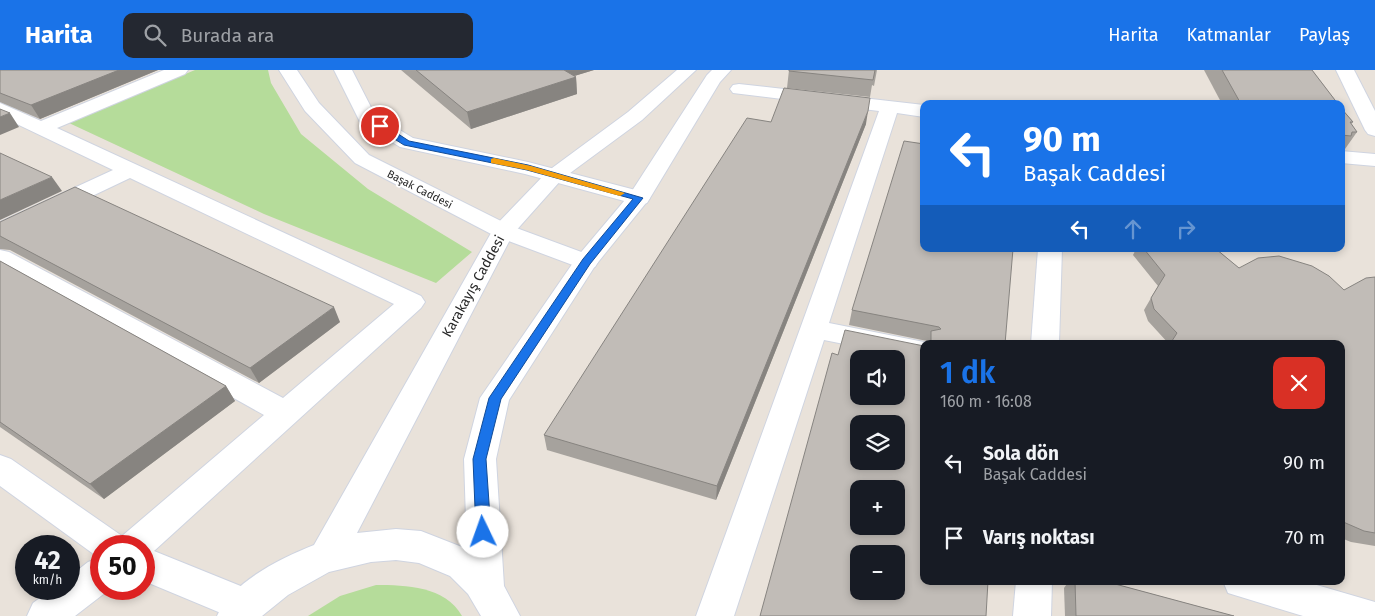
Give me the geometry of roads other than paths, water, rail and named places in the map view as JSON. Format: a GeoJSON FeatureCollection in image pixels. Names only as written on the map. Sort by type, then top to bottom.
{"type":"FeatureCollection","features":[{"type":"Feature","properties":{"kind":"street"},"geometry":{"type":"LineString","coordinates":[[40,128],[179,70]]}},
{"type":"Feature","properties":{"kind":"street","name":"Başak Caddesi"},"geometry":{"type":"LineString","coordinates":[[288,70],[290,76],[312,107],[362,160],[503,231],[586,262]]}},
{"type":"Feature","properties":{"kind":"street"},"geometry":{"type":"LineString","coordinates":[[343,70],[367,118],[407,143],[555,175],[639,198]]}},
{"type":"Feature","properties":{"kind":"street","name":"Karakayış Caddesi"},"geometry":{"type":"LineString","coordinates":[[327,556],[503,231],[555,175],[635,116],[687,70]]}},
{"type":"Feature","properties":{"kind":"street"},"geometry":{"type":"LineString","coordinates":[[494,602],[480,459],[495,398],[586,262],[639,198],[713,79],[722,70]]}},
{"type":"Feature","properties":{"kind":"street"},"geometry":{"type":"LineString","coordinates":[[1345,70],[1375,130]]}},
{"type":"Feature","properties":{"kind":"street"},"geometry":{"type":"LineString","coordinates":[[739,89],[920,111]]}},
{"type":"Feature","properties":{"kind":"street"},"geometry":{"type":"LineString","coordinates":[[715,616],[890,107]]}},
{"type":"Feature","properties":{"kind":"street"},"geometry":{"type":"LineString","coordinates":[[0,109],[412,302],[147,535]]}},
{"type":"Feature","properties":{"kind":"street"},"geometry":{"type":"LineString","coordinates":[[1345,157],[1375,160]]}},
{"type":"Feature","properties":{"kind":"street"},"geometry":{"type":"LineString","coordinates":[[0,231],[130,170]]}},
{"type":"Feature","properties":{"kind":"street"},"geometry":{"type":"LineString","coordinates":[[1045,340],[1050,252]]}},
{"type":"Feature","properties":{"kind":"street"},"geometry":{"type":"LineString","coordinates":[[0,257],[286,413]]}},
{"type":"Feature","properties":{"kind":"street"},"geometry":{"type":"LineString","coordinates":[[813,329],[920,349]]}},
{"type":"Feature","properties":{"kind":"street"},"geometry":{"type":"LineString","coordinates":[[0,468],[94,535]]}},
{"type":"Feature","properties":{"kind":"street"},"geometry":{"type":"LineString","coordinates":[[155,569],[241,611],[285,576],[327,556],[376,545],[422,548],[461,564],[494,602]]}},
{"type":"Feature","properties":{"kind":"street"},"geometry":{"type":"LineString","coordinates":[[46,616],[90,582]]}},
{"type":"Feature","properties":{"kind":"street"},"geometry":{"type":"LineString","coordinates":[[1032,616],[1034,585]]}},
{"type":"Feature","properties":{"kind":"street"},"geometry":{"type":"LineString","coordinates":[[1255,585],[1364,616]]}}]}
